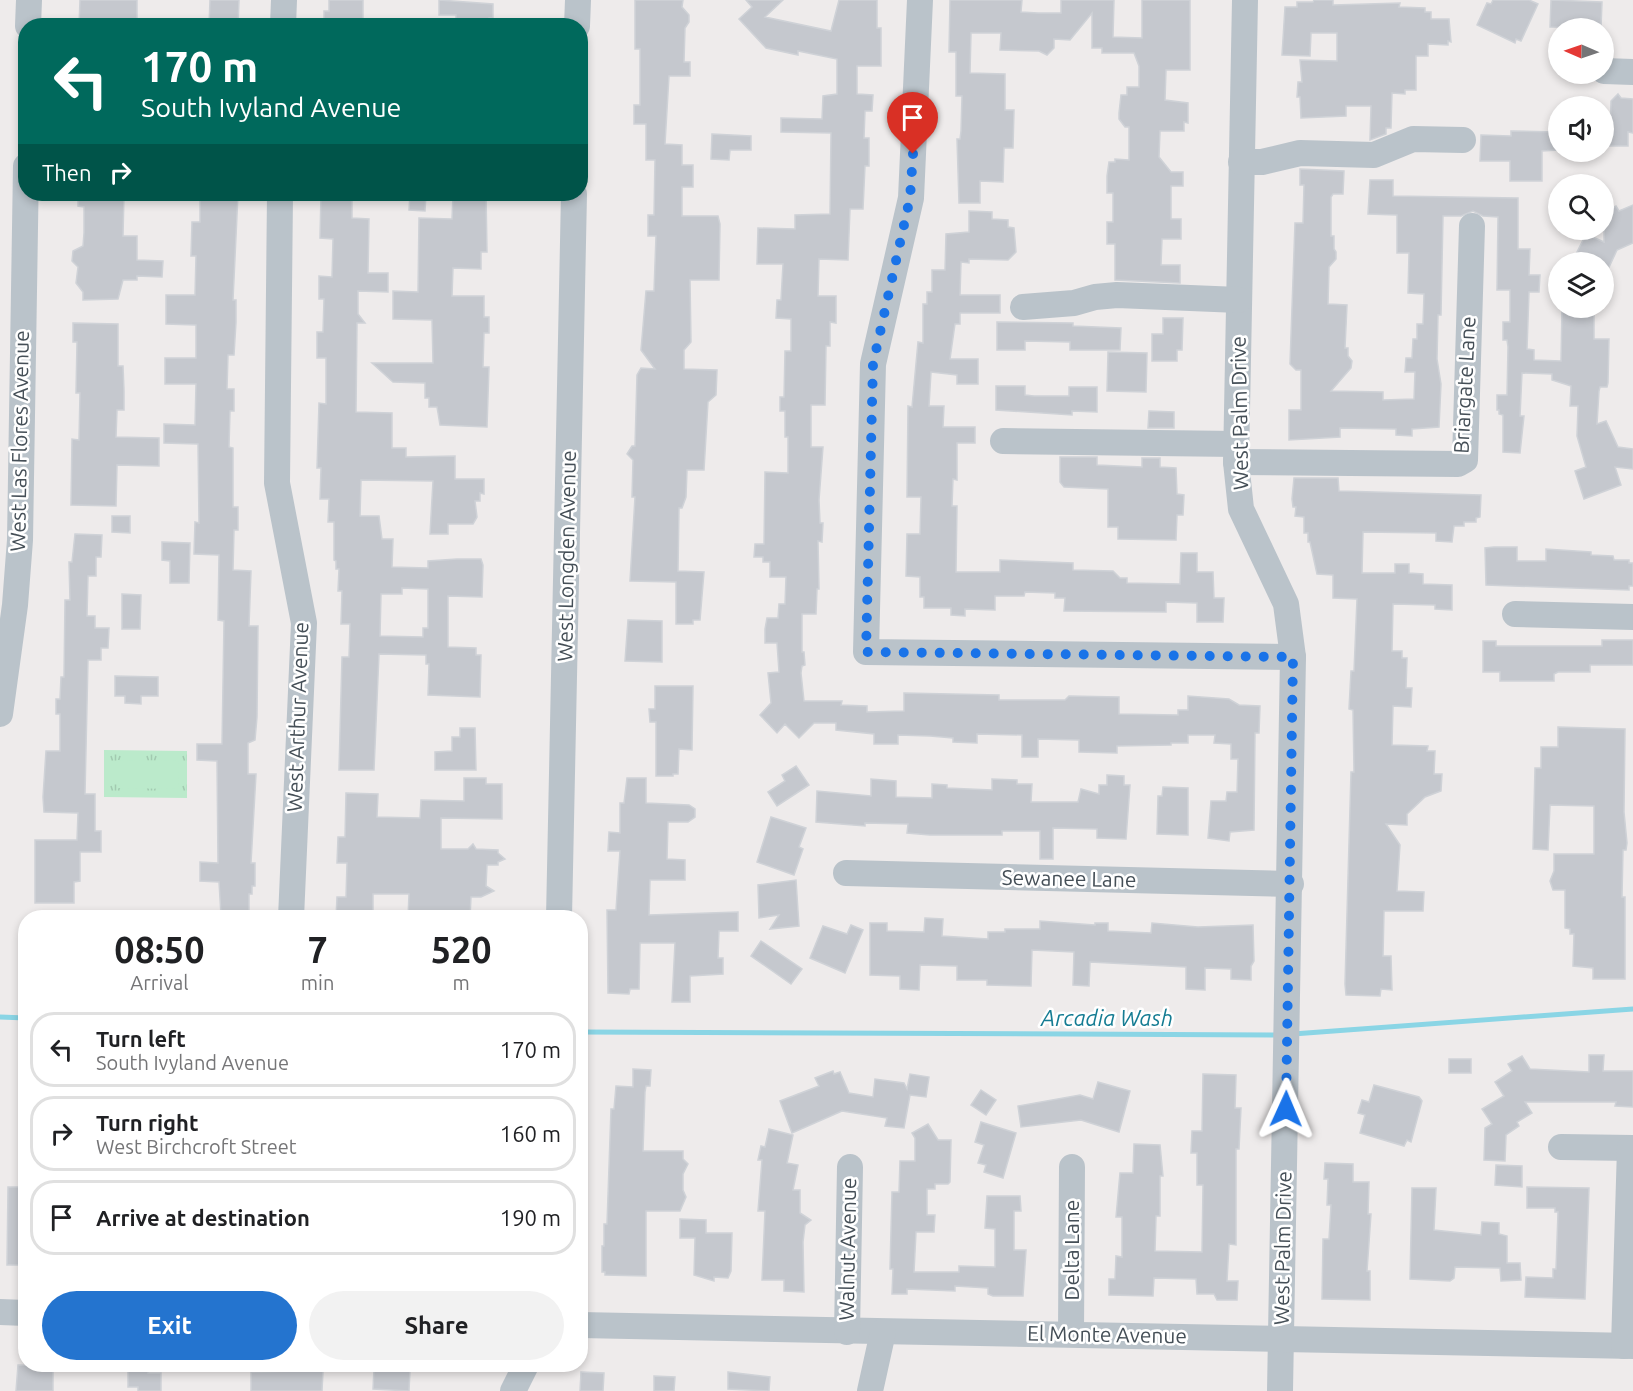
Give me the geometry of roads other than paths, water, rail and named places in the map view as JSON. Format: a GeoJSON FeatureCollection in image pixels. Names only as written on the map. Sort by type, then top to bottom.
{"type":"FeatureCollection","features":[{"type":"Feature","properties":{"kind":"street"},"geometry":{"type":"LineString","coordinates":[[28,18],[29,0]]}},
{"type":"Feature","properties":{"kind":"street"},"geometry":{"type":"LineString","coordinates":[[283,18],[284,0]]}},
{"type":"Feature","properties":{"kind":"street"},"geometry":{"type":"LineString","coordinates":[[578,0],[578,18]]}},
{"type":"Feature","properties":{"kind":"street"},"geometry":{"type":"LineString","coordinates":[[920,0],[910,198],[873,364],[866,652],[1293,657]]}},
{"type":"Feature","properties":{"kind":"street","name":"West Palm Drive"},"geometry":{"type":"LineString","coordinates":[[1245,0],[1236,453],[1241,509],[1286,604],[1293,657],[1291,884],[1280,1391]]}},
{"type":"Feature","properties":{"kind":"street"},"geometry":{"type":"LineString","coordinates":[[1614,71],[1633,72]]}},
{"type":"Feature","properties":{"kind":"street"},"geometry":{"type":"LineString","coordinates":[[1242,162],[1262,162],[1300,153],[1374,155],[1413,139],[1463,140]]}},
{"type":"Feature","properties":{"kind":"street","name":"West Las Flores Avenue"},"geometry":{"type":"LineString","coordinates":[[0,714],[15,606],[20,540],[25,201]]}},
{"type":"Feature","properties":{"kind":"street","name":"West Arthur Avenue"},"geometry":{"type":"LineString","coordinates":[[280,201],[276,483],[303,623],[291,910]]}},
{"type":"Feature","properties":{"kind":"street","name":"West Longden Avenue"},"geometry":{"type":"LineString","coordinates":[[559,910],[574,201]]}},
{"type":"Feature","properties":{"kind":"street","name":"Briargate Lane"},"geometry":{"type":"LineString","coordinates":[[1236,453],[1458,464],[1466,460],[1472,226]]}},
{"type":"Feature","properties":{"kind":"street"},"geometry":{"type":"LineString","coordinates":[[1023,307],[1074,303],[1095,297],[1117,296],[1239,300]]}},
{"type":"Feature","properties":{"kind":"street"},"geometry":{"type":"LineString","coordinates":[[1003,441],[1236,453]]}},
{"type":"Feature","properties":{"kind":"street"},"geometry":{"type":"LineString","coordinates":[[1515,614],[1633,617]]}},
{"type":"Feature","properties":{"kind":"street","name":"Sewanee Lane"},"geometry":{"type":"LineString","coordinates":[[846,873],[1291,884]]}},
{"type":"Feature","properties":{"kind":"street"},"geometry":{"type":"LineString","coordinates":[[1561,1147],[1632,1148],[1628,1346]]}},
{"type":"Feature","properties":{"kind":"street","name":"Walnut Avenue"},"geometry":{"type":"LineString","coordinates":[[847,1332],[850,1167]]}},
{"type":"Feature","properties":{"kind":"street","name":"Delta Lane"},"geometry":{"type":"LineString","coordinates":[[1071,1334],[1072,1167]]}},
{"type":"Feature","properties":{"kind":"street"},"geometry":{"type":"LineString","coordinates":[[0,1312],[18,1313]]}},
{"type":"Feature","properties":{"kind":"street","name":"El Monte Avenue"},"geometry":{"type":"LineString","coordinates":[[588,1325],[1628,1346]]}},
{"type":"Feature","properties":{"kind":"street","name":"Walnut Avenue"},"geometry":{"type":"LineString","coordinates":[[870,1391],[883,1332]]}},
{"type":"Feature","properties":{"kind":"street"},"geometry":{"type":"LineString","coordinates":[[513,1391],[522,1372]]}},
{"type":"Feature","properties":{"kind":"waterway","name":"Arcadia Wash"},"geometry":{"type":"LineString","coordinates":[[1293,1034],[1633,1009]]}},
{"type":"Feature","properties":{"kind":"waterway","name":"Arcadia Wash"},"geometry":{"type":"LineString","coordinates":[[0,1017],[18,1018]]}},
{"type":"Feature","properties":{"kind":"waterway","name":"Arcadia Wash"},"geometry":{"type":"LineString","coordinates":[[588,1032],[1281,1035]]}}]}
